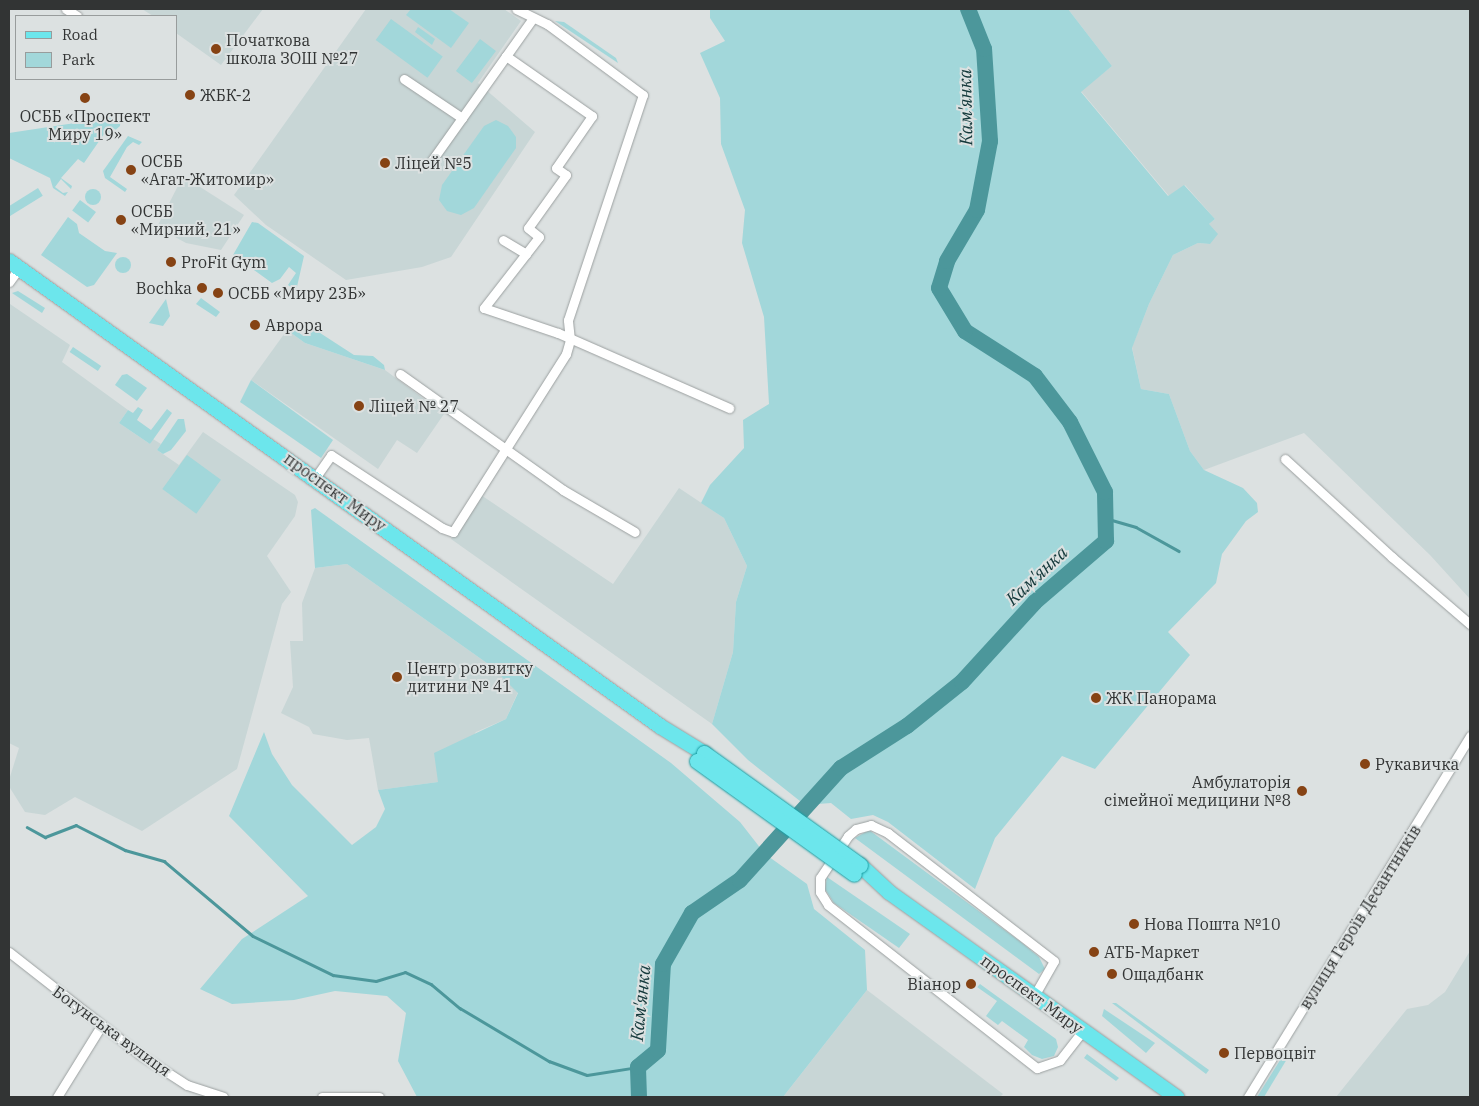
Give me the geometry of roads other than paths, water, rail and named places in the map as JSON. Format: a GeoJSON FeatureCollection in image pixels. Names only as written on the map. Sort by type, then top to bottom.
{"type":"FeatureCollection","features":[{"type":"Feature","properties":{"kind":"main road","name":"проспект Миру"},"geometry":{"type":"LineString","coordinates":[[14,264],[1176,1097]]}},
{"type":"Feature","properties":{"kind":"street"},"geometry":{"type":"LineString","coordinates":[[315,478],[331,455],[442,528],[453,532],[566,354],[570,340],[568,320],[643,95],[547,24],[516,9]]}},
{"type":"Feature","properties":{"kind":"street"},"geometry":{"type":"LineString","coordinates":[[430,163],[533,18]]}},
{"type":"Feature","properties":{"kind":"street"},"geometry":{"type":"LineString","coordinates":[[506,56],[592,116],[556,168],[566,175],[528,228],[538,237],[484,308],[526,321],[729,408]]}},
{"type":"Feature","properties":{"kind":"street"},"geometry":{"type":"LineString","coordinates":[[404,79],[462,118]]}},
{"type":"Feature","properties":{"kind":"street"},"geometry":{"type":"LineString","coordinates":[[503,240],[526,254]]}},
{"type":"Feature","properties":{"kind":"street"},"geometry":{"type":"LineString","coordinates":[[9,282],[14,264]]}},
{"type":"Feature","properties":{"kind":"street"},"geometry":{"type":"LineString","coordinates":[[400,374],[563,490],[635,532]]}},
{"type":"Feature","properties":{"kind":"street"},"geometry":{"type":"LineString","coordinates":[[1285,459],[1392,558],[1470,624]]}},
{"type":"Feature","properties":{"kind":"street","name":"вулиця Героїв Десантників"},"geometry":{"type":"LineString","coordinates":[[1248,1097],[1470,736]]}},
{"type":"Feature","properties":{"kind":"street"},"geometry":{"type":"LineString","coordinates":[[1034,996],[1054,961],[888,833],[871,825],[856,829],[848,836],[820,878],[820,892],[828,905],[1037,1068],[1060,1060],[1083,1031]]}},
{"type":"Feature","properties":{"kind":"street","name":"Богунська вулиця"},"geometry":{"type":"LineString","coordinates":[[9,952],[101,1026],[187,1085],[223,1097]]}},
{"type":"Feature","properties":{"kind":"street"},"geometry":{"type":"LineString","coordinates":[[57,1097],[101,1026]]}},
{"type":"Feature","properties":{"kind":"street"},"geometry":{"type":"LineString","coordinates":[[322,1097],[379,1097]]}},
{"type":"Feature","properties":{"kind":"waterway","name":"Кам'янка"},"geometry":{"type":"LineString","coordinates":[[639,1097],[638,1067],[658,1050],[663,964],[692,913],[740,880],[841,768],[907,726],[962,682],[1035,602],[1106,541],[1105,492],[1070,422],[1035,376],[965,331],[939,288],[947,261],[977,210],[990,141],[984,49],[968,9]]}},
{"type":"Feature","properties":{"kind":"waterway"},"geometry":{"type":"LineString","coordinates":[[1105,518],[1136,527],[1179,551]]}},
{"type":"Feature","properties":{"kind":"waterway"},"geometry":{"type":"LineString","coordinates":[[27,827],[45,837],[76,825],[125,850],[164,861],[253,936],[333,975],[376,981],[405,972],[431,984],[460,1008],[549,1061],[587,1075],[638,1067]]}},
{"type":"Feature","properties":{"kind":"place","name":"Початкова школа ЗОШ №27"},"geometry":{"type":"Point","coordinates":[216,49]}},
{"type":"Feature","properties":{"kind":"place","name":"ЖБК-2"},"geometry":{"type":"Point","coordinates":[190,95]}},
{"type":"Feature","properties":{"kind":"place","name":"ОСББ «Проспект Миру 19»"},"geometry":{"type":"Point","coordinates":[85,98]}},
{"type":"Feature","properties":{"kind":"place","name":"Ліцей №5"},"geometry":{"type":"Point","coordinates":[385,163]}},
{"type":"Feature","properties":{"kind":"place","name":"ОСББ «Агат-Житомир»"},"geometry":{"type":"Point","coordinates":[131,170]}},
{"type":"Feature","properties":{"kind":"place","name":"ОСББ «Мирний, 21»"},"geometry":{"type":"Point","coordinates":[121,220]}},
{"type":"Feature","properties":{"kind":"place","name":"ProFit Gym"},"geometry":{"type":"Point","coordinates":[171,262]}},
{"type":"Feature","properties":{"kind":"place","name":"Bochka"},"geometry":{"type":"Point","coordinates":[202,288]}},
{"type":"Feature","properties":{"kind":"place","name":"ОСББ «Миру 23Б»"},"geometry":{"type":"Point","coordinates":[218,293]}},
{"type":"Feature","properties":{"kind":"place","name":"Аврора"},"geometry":{"type":"Point","coordinates":[255,325]}},
{"type":"Feature","properties":{"kind":"place","name":"Ліцей № 27"},"geometry":{"type":"Point","coordinates":[359,406]}},
{"type":"Feature","properties":{"kind":"place","name":"Центр розвитку дитини № 41"},"geometry":{"type":"Point","coordinates":[397,677]}},
{"type":"Feature","properties":{"kind":"place","name":"ЖК Панорама"},"geometry":{"type":"Point","coordinates":[1096,698]}},
{"type":"Feature","properties":{"kind":"place","name":"Рукавичка"},"geometry":{"type":"Point","coordinates":[1365,764]}},
{"type":"Feature","properties":{"kind":"place","name":"Амбулаторія сімейної медицини №8"},"geometry":{"type":"Point","coordinates":[1302,791]}},
{"type":"Feature","properties":{"kind":"place","name":"Нова Пошта №10"},"geometry":{"type":"Point","coordinates":[1134,924]}},
{"type":"Feature","properties":{"kind":"place","name":"АТБ-Маркет"},"geometry":{"type":"Point","coordinates":[1094,952]}},
{"type":"Feature","properties":{"kind":"place","name":"Ощадбанк"},"geometry":{"type":"Point","coordinates":[1112,974]}},
{"type":"Feature","properties":{"kind":"place","name":"Віанор"},"geometry":{"type":"Point","coordinates":[971,984]}},
{"type":"Feature","properties":{"kind":"place","name":"Первоцвіт"},"geometry":{"type":"Point","coordinates":[1224,1053]}}]}
